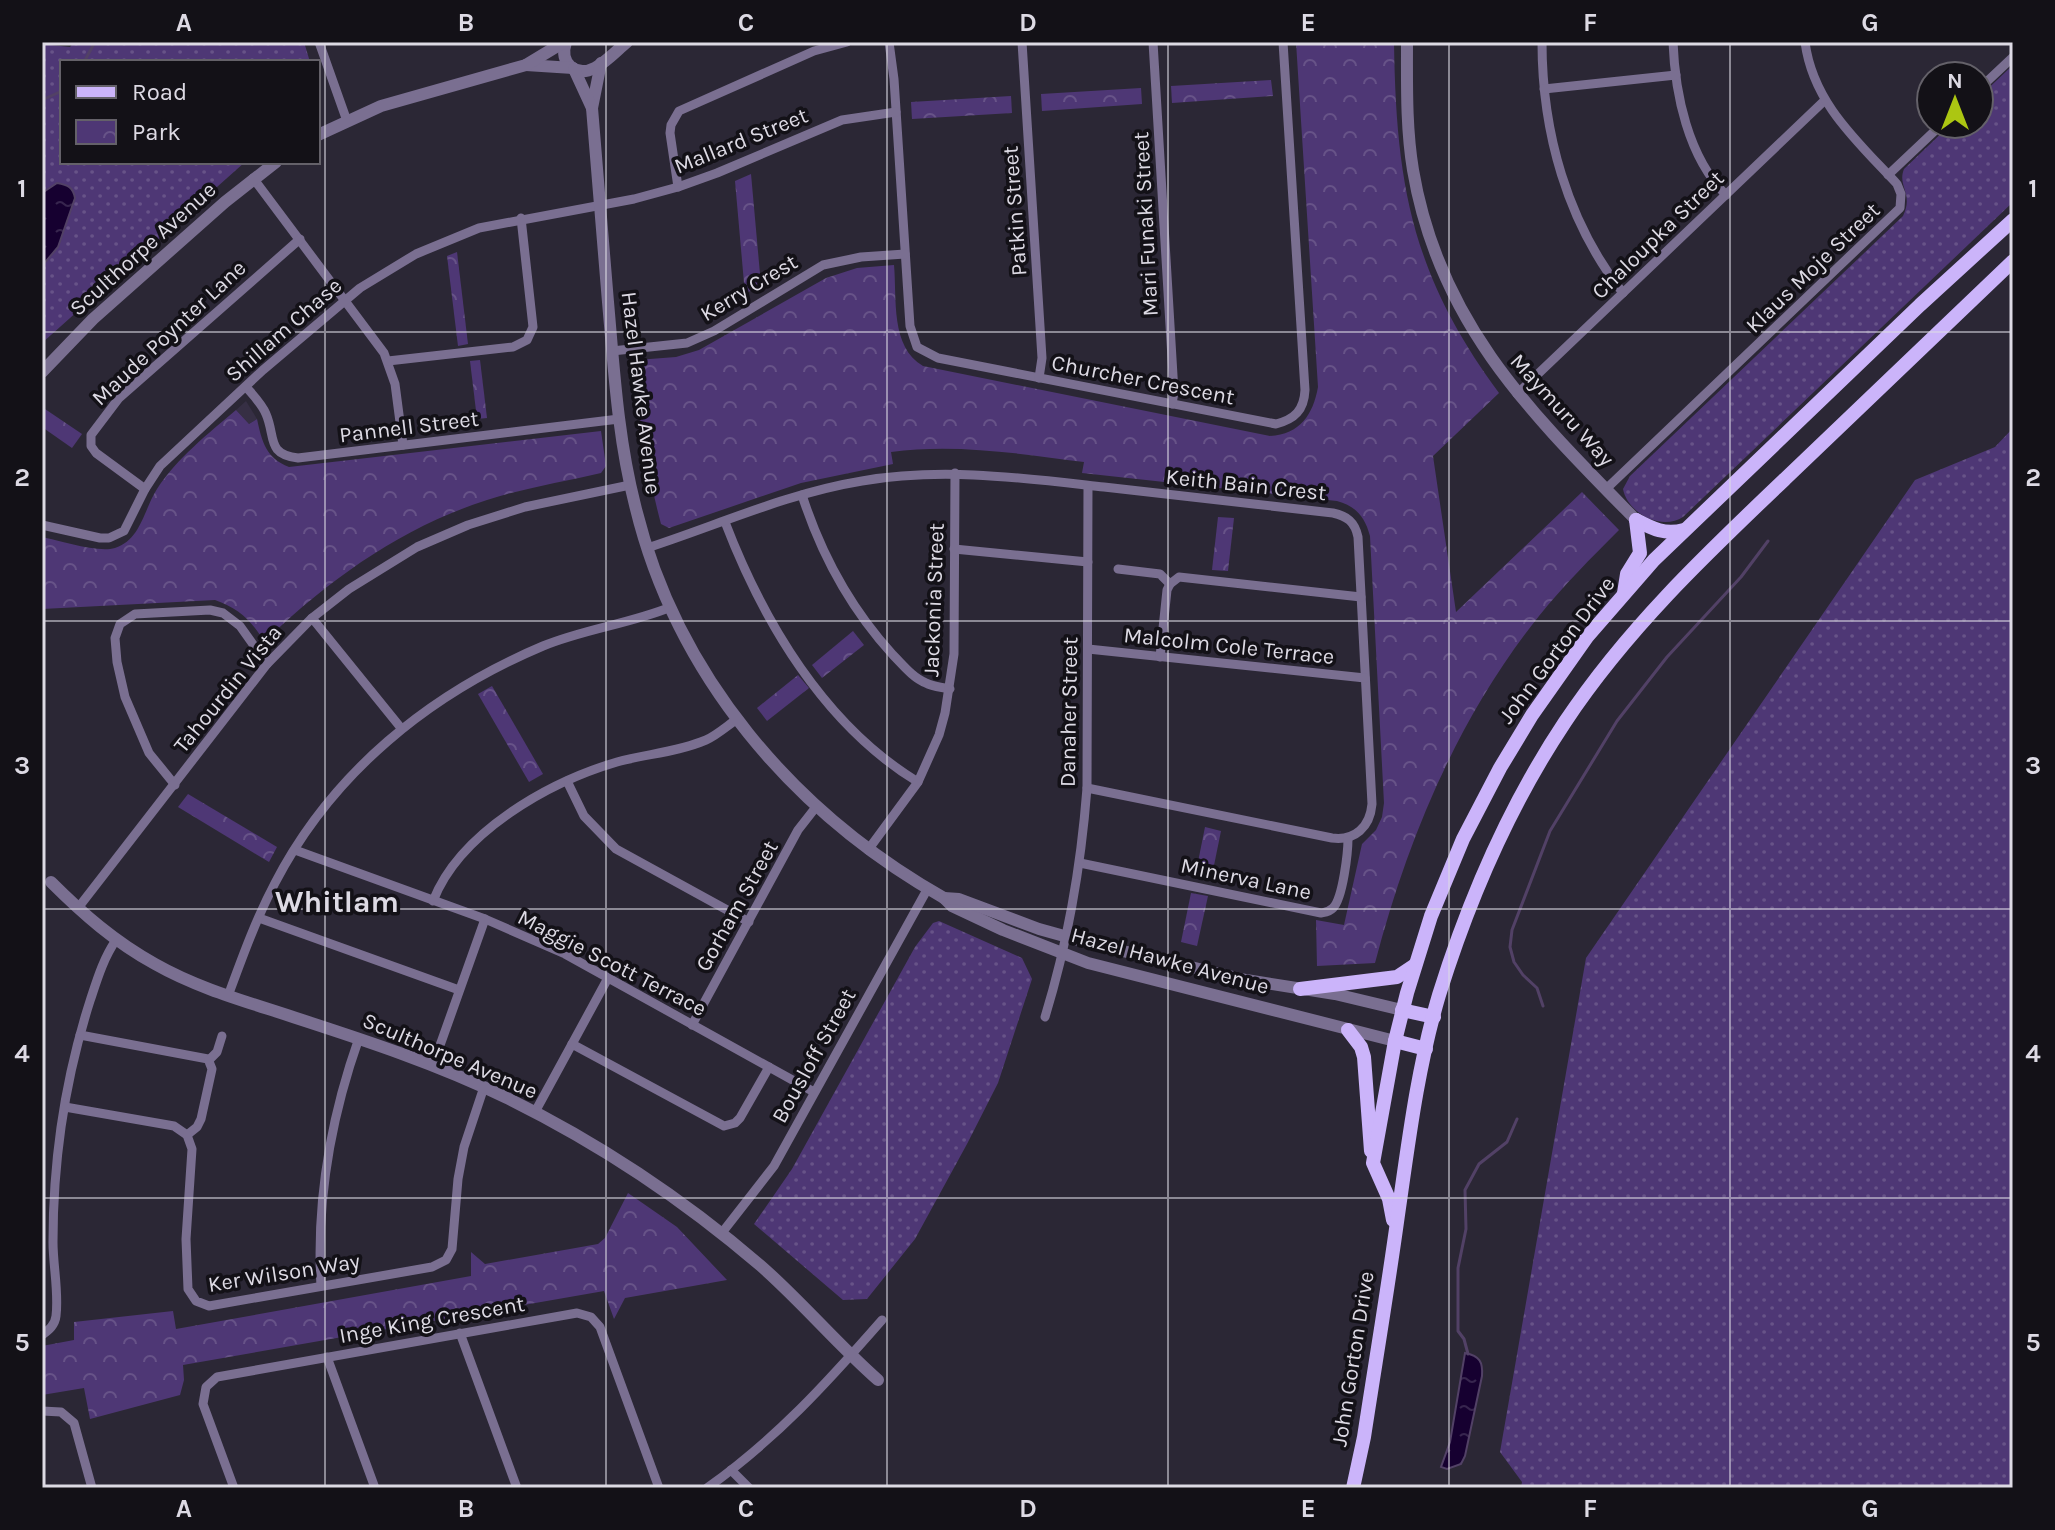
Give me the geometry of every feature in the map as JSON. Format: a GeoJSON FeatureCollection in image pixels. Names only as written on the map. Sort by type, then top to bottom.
{"type":"FeatureCollection","features":[{"type":"Feature","properties":{"kind":"main road","name":"John Gorton Drive"},"geometry":{"type":"LineString","coordinates":[[1395,1237],[1389,1199],[1373,1163],[1395,1041],[1415,965],[1448,874],[1500,768],[1548,691],[1624,593],[1686,529],[2013,220]]}},
{"type":"Feature","properties":{"kind":"main road","name":"John Gorton Drive"},"geometry":{"type":"LineString","coordinates":[[1353,1488],[1364,1437],[1411,1123],[1426,1049],[1469,911],[1498,841],[1524,791],[1565,722],[1610,660],[1654,608],[1703,557],[2013,261]]}},
{"type":"Feature","properties":{"kind":"main road"},"geometry":{"type":"LineString","coordinates":[[1636,520],[1662,532],[1686,529]]}},
{"type":"Feature","properties":{"kind":"main road"},"geometry":{"type":"LineString","coordinates":[[1624,593],[1627,574],[1640,553],[1636,520]]}},
{"type":"Feature","properties":{"kind":"main road"},"geometry":{"type":"LineString","coordinates":[[1300,989],[1397,977],[1415,965]]}},
{"type":"Feature","properties":{"kind":"main road"},"geometry":{"type":"LineString","coordinates":[[1402,1010],[1434,1017]]}},
{"type":"Feature","properties":{"kind":"main road"},"geometry":{"type":"LineString","coordinates":[[1348,1030],[1361,1047],[1364,1057],[1367,1124],[1373,1163]]}},
{"type":"Feature","properties":{"kind":"main road"},"geometry":{"type":"LineString","coordinates":[[1395,1041],[1426,1049]]}},
{"type":"Feature","properties":{"kind":"street"},"geometry":{"type":"LineString","coordinates":[[319,42],[347,121]]}},
{"type":"Feature","properties":{"kind":"street"},"geometry":{"type":"LineString","coordinates":[[320,134],[421,93],[526,65],[565,42]]}},
{"type":"Feature","properties":{"kind":"street","name":"Hazel Hawke Avenue"},"geometry":{"type":"LineString","coordinates":[[565,42],[565,59],[592,108]]}},
{"type":"Feature","properties":{"kind":"street","name":"Hazel Hawke Avenue"},"geometry":{"type":"LineString","coordinates":[[603,42],[605,54],[592,108],[612,351],[630,485],[647,548],[671,607],[705,672],[737,719],[768,758],[816,807],[868,850],[952,906],[1062,955],[1395,1041]]}},
{"type":"Feature","properties":{"kind":"street"},"geometry":{"type":"LineString","coordinates":[[526,65],[586,72],[627,42]]}},
{"type":"Feature","properties":{"kind":"street"},"geometry":{"type":"LineString","coordinates":[[678,187],[670,133],[679,111],[814,51],[847,42]]}},
{"type":"Feature","properties":{"kind":"street","name":"Churcher Crescent"},"geometry":{"type":"LineString","coordinates":[[889,42],[911,336],[922,351],[938,358],[1276,424],[1296,416],[1305,390],[1283,42]]}},
{"type":"Feature","properties":{"kind":"street","name":"Patkin Street"},"geometry":{"type":"LineString","coordinates":[[1022,42],[1042,358],[1039,378]]}},
{"type":"Feature","properties":{"kind":"street","name":"Mari Funaki Street"},"geometry":{"type":"LineString","coordinates":[[1153,42],[1173,376],[1172,404]]}},
{"type":"Feature","properties":{"kind":"street","name":"Maymuru Way"},"geometry":{"type":"LineString","coordinates":[[1407,42],[1410,147],[1428,232],[1452,292],[1470,329],[1517,394],[1636,520]]}},
{"type":"Feature","properties":{"kind":"street"},"geometry":{"type":"LineString","coordinates":[[1542,42],[1544,89],[1557,160],[1572,203],[1592,245],[1623,293]]}},
{"type":"Feature","properties":{"kind":"street"},"geometry":{"type":"LineString","coordinates":[[1673,42],[1676,75],[1696,148],[1711,179],[1726,195]]}},
{"type":"Feature","properties":{"kind":"street","name":"Klaus Moje Street"},"geometry":{"type":"LineString","coordinates":[[1606,489],[1897,212],[1901,204],[1901,194],[1888,175],[1838,121],[1824,101],[1811,69],[1805,42]]}},
{"type":"Feature","properties":{"kind":"street"},"geometry":{"type":"LineString","coordinates":[[1995,74],[2013,57]]}},
{"type":"Feature","properties":{"kind":"street"},"geometry":{"type":"LineString","coordinates":[[1544,89],[1676,75]]}},
{"type":"Feature","properties":{"kind":"street","name":"Chaloupka Street"},"geometry":{"type":"LineString","coordinates":[[1517,394],[1824,101]]}},
{"type":"Feature","properties":{"kind":"street","name":"Mallard Street"},"geometry":{"type":"LineString","coordinates":[[600,205],[678,187],[842,120],[896,112]]}},
{"type":"Feature","properties":{"kind":"street"},"geometry":{"type":"LineString","coordinates":[[1888,175],[1925,140]]}},
{"type":"Feature","properties":{"kind":"street","name":"Sculthorpe Avenue"},"geometry":{"type":"LineString","coordinates":[[42,372],[93,319],[253,178],[273,164]]}},
{"type":"Feature","properties":{"kind":"street"},"geometry":{"type":"LineString","coordinates":[[253,178],[372,333],[388,361],[395,384],[403,445]]}},
{"type":"Feature","properties":{"kind":"street","name":"Shillam Chase"},"geometry":{"type":"LineString","coordinates":[[42,525],[100,538],[117,535],[128,524],[160,466],[180,445],[346,299],[380,274],[416,254],[479,228],[600,205]]}},
{"type":"Feature","properties":{"kind":"street"},"geometry":{"type":"LineString","coordinates":[[388,361],[513,347],[527,340],[533,327],[521,218]]}},
{"type":"Feature","properties":{"kind":"street","name":"Maude Poynter Lane"},"geometry":{"type":"LineString","coordinates":[[145,489],[96,453],[91,446],[91,435],[119,398],[300,239]]}},
{"type":"Feature","properties":{"kind":"street","name":"Kerry Crest"},"geometry":{"type":"LineString","coordinates":[[612,351],[687,343],[714,331],[823,265],[861,257],[905,254]]}},
{"type":"Feature","properties":{"kind":"street","name":"Pannell Street"},"geometry":{"type":"LineString","coordinates":[[246,387],[265,412],[273,444],[287,457],[298,458],[619,419]]}},
{"type":"Feature","properties":{"kind":"street","name":"Keith Bain Crest"},"geometry":{"type":"LineString","coordinates":[[647,548],[802,495],[860,481],[955,473],[1341,515],[1356,529],[1372,810],[1362,829],[1348,838]]}},
{"type":"Feature","properties":{"kind":"street","name":"Jackonia Street"},"geometry":{"type":"LineString","coordinates":[[868,850],[918,782],[939,735],[950,689],[954,654],[955,473]]}},
{"type":"Feature","properties":{"kind":"street","name":"Tahourdin Vista"},"geometry":{"type":"LineString","coordinates":[[78,908],[267,664],[312,618],[382,566],[444,534],[513,510],[630,485]]}},
{"type":"Feature","properties":{"kind":"street","name":"Danaher Street"},"geometry":{"type":"LineString","coordinates":[[1045,1017],[1067,936],[1080,863],[1087,788],[1088,486]]}},
{"type":"Feature","properties":{"kind":"street"},"geometry":{"type":"LineString","coordinates":[[802,495],[826,555],[862,617],[913,675],[926,683],[950,689]]}},
{"type":"Feature","properties":{"kind":"street"},"geometry":{"type":"LineString","coordinates":[[725,522],[755,592],[800,667],[861,736],[890,763],[918,782]]}},
{"type":"Feature","properties":{"kind":"street"},"geometry":{"type":"LineString","coordinates":[[954,549],[1088,562]]}},
{"type":"Feature","properties":{"kind":"street"},"geometry":{"type":"LineString","coordinates":[[1118,569],[1160,574],[1170,584]]}},
{"type":"Feature","properties":{"kind":"street"},"geometry":{"type":"LineString","coordinates":[[1160,657],[1165,599],[1170,584],[1179,577],[1361,597]]}},
{"type":"Feature","properties":{"kind":"street"},"geometry":{"type":"LineString","coordinates":[[228,996],[275,883],[295,850],[342,785],[381,744],[401,728],[509,661],[560,640],[650,616],[671,607]]}},
{"type":"Feature","properties":{"kind":"street"},"geometry":{"type":"LineString","coordinates":[[175,785],[149,753],[125,697],[115,638],[120,624],[135,614],[210,610],[223,613],[240,626],[267,664]]}},
{"type":"Feature","properties":{"kind":"street"},"geometry":{"type":"LineString","coordinates":[[312,618],[401,728]]}},
{"type":"Feature","properties":{"kind":"street","name":"Malcolm Cole Terrace"},"geometry":{"type":"LineString","coordinates":[[1088,649],[1365,678]]}},
{"type":"Feature","properties":{"kind":"street"},"geometry":{"type":"LineString","coordinates":[[433,901],[446,873],[473,844],[523,805],[567,781],[617,762],[709,739],[737,719]]}},
{"type":"Feature","properties":{"kind":"street"},"geometry":{"type":"LineString","coordinates":[[567,781],[584,816],[616,849],[749,922]]}},
{"type":"Feature","properties":{"kind":"street"},"geometry":{"type":"LineString","coordinates":[[1087,788],[1332,838],[1348,838]]}},
{"type":"Feature","properties":{"kind":"street","name":"Gorham Street"},"geometry":{"type":"LineString","coordinates":[[692,1025],[798,830],[816,807]]}},
{"type":"Feature","properties":{"kind":"street","name":"Minerva Lane"},"geometry":{"type":"LineString","coordinates":[[1080,863],[1321,913],[1337,903],[1348,838]]}},
{"type":"Feature","properties":{"kind":"street","name":"Maggie Scott Terrace"},"geometry":{"type":"LineString","coordinates":[[295,850],[485,919],[565,954],[814,1092]]}},
{"type":"Feature","properties":{"kind":"street","name":"Sculthorpe Avenue"},"geometry":{"type":"LineString","coordinates":[[51,882],[116,940],[177,976],[433,1065],[535,1112],[632,1169],[761,1267],[878,1380]]}},
{"type":"Feature","properties":{"kind":"street","name":"Bousloff Street"},"geometry":{"type":"LineString","coordinates":[[721,1234],[774,1166],[928,888]]}},
{"type":"Feature","properties":{"kind":"street","name":"Hazel Hawke Avenue"},"geometry":{"type":"LineString","coordinates":[[944,898],[959,899],[1067,936],[1246,980],[1402,1010]]}},
{"type":"Feature","properties":{"kind":"street"},"geometry":{"type":"LineString","coordinates":[[259,918],[459,990]]}},
{"type":"Feature","properties":{"kind":"street"},"geometry":{"type":"LineString","coordinates":[[433,1065],[485,919]]}},
{"type":"Feature","properties":{"kind":"street"},"geometry":{"type":"LineString","coordinates":[[42,1335],[52,1327],[56,1317],[55,1201],[65,1107],[80,1035],[104,962],[116,940]]}},
{"type":"Feature","properties":{"kind":"street"},"geometry":{"type":"LineString","coordinates":[[535,1112],[608,978]]}},
{"type":"Feature","properties":{"kind":"street"},"geometry":{"type":"LineString","coordinates":[[65,1107],[174,1126],[187,1135],[200,1121],[212,1070],[209,1060],[202,1056],[80,1035]]}},
{"type":"Feature","properties":{"kind":"street"},"geometry":{"type":"LineString","coordinates":[[209,1060],[217,1052],[222,1036]]}},
{"type":"Feature","properties":{"kind":"street"},"geometry":{"type":"LineString","coordinates":[[321,1286],[319,1236],[326,1160],[342,1086],[359,1038]]}},
{"type":"Feature","properties":{"kind":"street"},"geometry":{"type":"LineString","coordinates":[[572,1044],[724,1126],[740,1118],[769,1067]]}},
{"type":"Feature","properties":{"kind":"street","name":"Ker Wilson Way"},"geometry":{"type":"LineString","coordinates":[[187,1135],[192,1149],[186,1239],[188,1289],[192,1298],[209,1306],[432,1267],[447,1258],[453,1244],[464,1147],[484,1087]]}},
{"type":"Feature","properties":{"kind":"street","name":"Inge King Crescent"},"geometry":{"type":"LineString","coordinates":[[234,1488],[204,1406],[203,1395],[208,1385],[222,1375],[573,1313],[593,1319],[601,1329],[659,1488]]}},
{"type":"Feature","properties":{"kind":"street"},"geometry":{"type":"LineString","coordinates":[[707,1488],[806,1405],[882,1320]]}},
{"type":"Feature","properties":{"kind":"street"},"geometry":{"type":"LineString","coordinates":[[460,1333],[517,1488]]}},
{"type":"Feature","properties":{"kind":"street"},"geometry":{"type":"LineString","coordinates":[[327,1357],[375,1488]]}},
{"type":"Feature","properties":{"kind":"street"},"geometry":{"type":"LineString","coordinates":[[42,1411],[59,1411],[73,1421],[92,1488]]}},
{"type":"Feature","properties":{"kind":"street"},"geometry":{"type":"LineString","coordinates":[[731,1470],[749,1488]]}},
{"type":"Feature","properties":{"kind":"shaded area"},"geometry":{"type":"Polygon","coordinates":[[[246,401],[257,419],[249,424],[236,410],[246,401]]]}},
{"type":"Feature","properties":{"kind":"green space"},"geometry":{"type":"Polygon","coordinates":[[[74,42],[304,42],[309,60],[60,60],[60,164],[243,164],[42,343],[42,44],[70,47],[74,42]]]}},
{"type":"Feature","properties":{"kind":"green space"},"geometry":{"type":"Polygon","coordinates":[[[1296,42],[1394,42],[1399,141],[1415,227],[1428,268],[1446,308],[1499,393],[1433,456],[1456,612],[1582,492],[1619,530],[1539,616],[1510,655],[1460,737],[1403,870],[1375,963],[1317,966],[1316,920],[1344,925],[1362,844],[1376,830],[1384,803],[1370,536],[1354,509],[1337,501],[1082,473],[1084,462],[939,449],[891,452],[893,464],[801,483],[669,528],[661,524],[652,485],[634,366],[637,360],[676,357],[699,350],[826,278],[857,268],[894,265],[900,334],[912,358],[923,366],[1270,436],[1289,431],[1309,414],[1318,387],[1296,42]]]}},
{"type":"Feature","properties":{"kind":"green space"},"geometry":{"type":"Polygon","coordinates":[[[2013,65],[2013,202],[1683,517],[1665,522],[1639,513],[1626,498],[1623,489],[1630,476],[1903,216],[1907,202],[1902,180],[1904,169],[1934,140],[1995,140],[1995,82],[2013,65]]]}},
{"type":"Feature","properties":{"kind":"green space"},"geometry":{"type":"Polygon","coordinates":[[[1271,80],[1273,96],[1172,103],[1171,86],[1271,80]]]}},
{"type":"Feature","properties":{"kind":"green space"},"geometry":{"type":"Polygon","coordinates":[[[1141,88],[1142,104],[1042,111],[1041,94],[1141,88]]]}},
{"type":"Feature","properties":{"kind":"green space"},"geometry":{"type":"Polygon","coordinates":[[[1011,96],[1012,113],[912,119],[911,102],[1011,96]]]}},
{"type":"Feature","properties":{"kind":"green space"},"geometry":{"type":"Polygon","coordinates":[[[751,174],[761,285],[745,294],[735,181],[751,174]]]}},
{"type":"Feature","properties":{"kind":"green space"},"geometry":{"type":"Polygon","coordinates":[[[457,252],[468,344],[458,346],[447,256],[457,252]]]}},
{"type":"Feature","properties":{"kind":"green space"},"geometry":{"type":"Polygon","coordinates":[[[480,360],[487,418],[477,419],[470,361],[480,360]]]}},
{"type":"Feature","properties":{"kind":"green space"},"geometry":{"type":"Polygon","coordinates":[[[42,407],[82,434],[72,448],[42,427],[42,407]]]}},
{"type":"Feature","properties":{"kind":"green space"},"geometry":{"type":"Polygon","coordinates":[[[236,410],[249,424],[257,419],[270,454],[289,467],[601,431],[606,466],[601,473],[501,496],[427,524],[345,574],[270,636],[260,635],[240,613],[215,600],[42,609],[42,537],[99,549],[124,544],[136,531],[157,489],[174,467],[236,410]]]}},
{"type":"Feature","properties":{"kind":"green space"},"geometry":{"type":"Polygon","coordinates":[[[2013,428],[2013,1488],[1521,1488],[1522,1482],[1500,1452],[1586,958],[1915,480],[1995,447],[2013,428]]]}},
{"type":"Feature","properties":{"kind":"green space"},"geometry":{"type":"Polygon","coordinates":[[[1218,517],[1234,518],[1228,571],[1212,570],[1218,517]]]}},
{"type":"Feature","properties":{"kind":"green space"},"geometry":{"type":"Polygon","coordinates":[[[853,631],[864,645],[822,678],[812,665],[853,631]]]}},
{"type":"Feature","properties":{"kind":"green space"},"geometry":{"type":"Polygon","coordinates":[[[798,675],[809,688],[767,721],[757,708],[798,675]]]}},
{"type":"Feature","properties":{"kind":"green space"},"geometry":{"type":"Polygon","coordinates":[[[492,686],[543,774],[529,782],[478,694],[492,686]]]}},
{"type":"Feature","properties":{"kind":"green space"},"geometry":{"type":"Polygon","coordinates":[[[188,794],[277,847],[269,862],[178,807],[188,794]]]}},
{"type":"Feature","properties":{"kind":"green space"},"geometry":{"type":"Polygon","coordinates":[[[1205,827],[1221,831],[1211,880],[1195,877],[1205,827]]]}},
{"type":"Feature","properties":{"kind":"green space"},"geometry":{"type":"Polygon","coordinates":[[[1191,893],[1208,896],[1197,946],[1181,942],[1191,893]]]}},
{"type":"Feature","properties":{"kind":"green space"},"geometry":{"type":"Polygon","coordinates":[[[939,921],[1022,958],[1032,979],[998,1083],[915,1239],[867,1299],[843,1300],[754,1224],[792,1169],[915,947],[933,923],[939,921]]]}},
{"type":"Feature","properties":{"kind":"green space"},"geometry":{"type":"Polygon","coordinates":[[[628,1193],[677,1227],[727,1280],[625,1298],[614,1319],[604,1291],[183,1365],[184,1380],[180,1395],[90,1419],[84,1388],[42,1395],[42,1346],[74,1340],[74,1322],[173,1311],[176,1329],[471,1276],[471,1252],[485,1264],[598,1244],[605,1238],[628,1193]]]}},
{"type":"Feature","properties":{"kind":"water"},"geometry":{"type":"Polygon","coordinates":[[[57,183],[69,187],[75,198],[58,247],[42,266],[42,193],[57,183]]]}},
{"type":"Feature","properties":{"kind":"water"},"geometry":{"type":"Polygon","coordinates":[[[1465,1353],[1480,1360],[1482,1376],[1465,1456],[1461,1464],[1447,1469],[1441,1467],[1450,1442],[1465,1353]]]}},
{"type":"Feature","properties":{"kind":"waterway"},"geometry":{"type":"LineString","coordinates":[[85,60],[95,42]]}},
{"type":"Feature","properties":{"kind":"waterway"},"geometry":{"type":"LineString","coordinates":[[42,100],[60,92]]}},
{"type":"Feature","properties":{"kind":"waterway"},"geometry":{"type":"LineString","coordinates":[[1543,1006],[1537,988],[1514,962],[1510,947],[1512,930],[1550,831],[1617,721],[1667,657],[1741,577],[1768,541]]}},
{"type":"Feature","properties":{"kind":"waterway"},"geometry":{"type":"LineString","coordinates":[[1468,1354],[1458,1331],[1458,1268],[1466,1229],[1465,1190],[1479,1164],[1507,1142],[1517,1119]]}},
{"type":"Feature","properties":{"kind":"district","name":"Whitlam"},"geometry":{"type":"Point","coordinates":[337,902]}}]}
